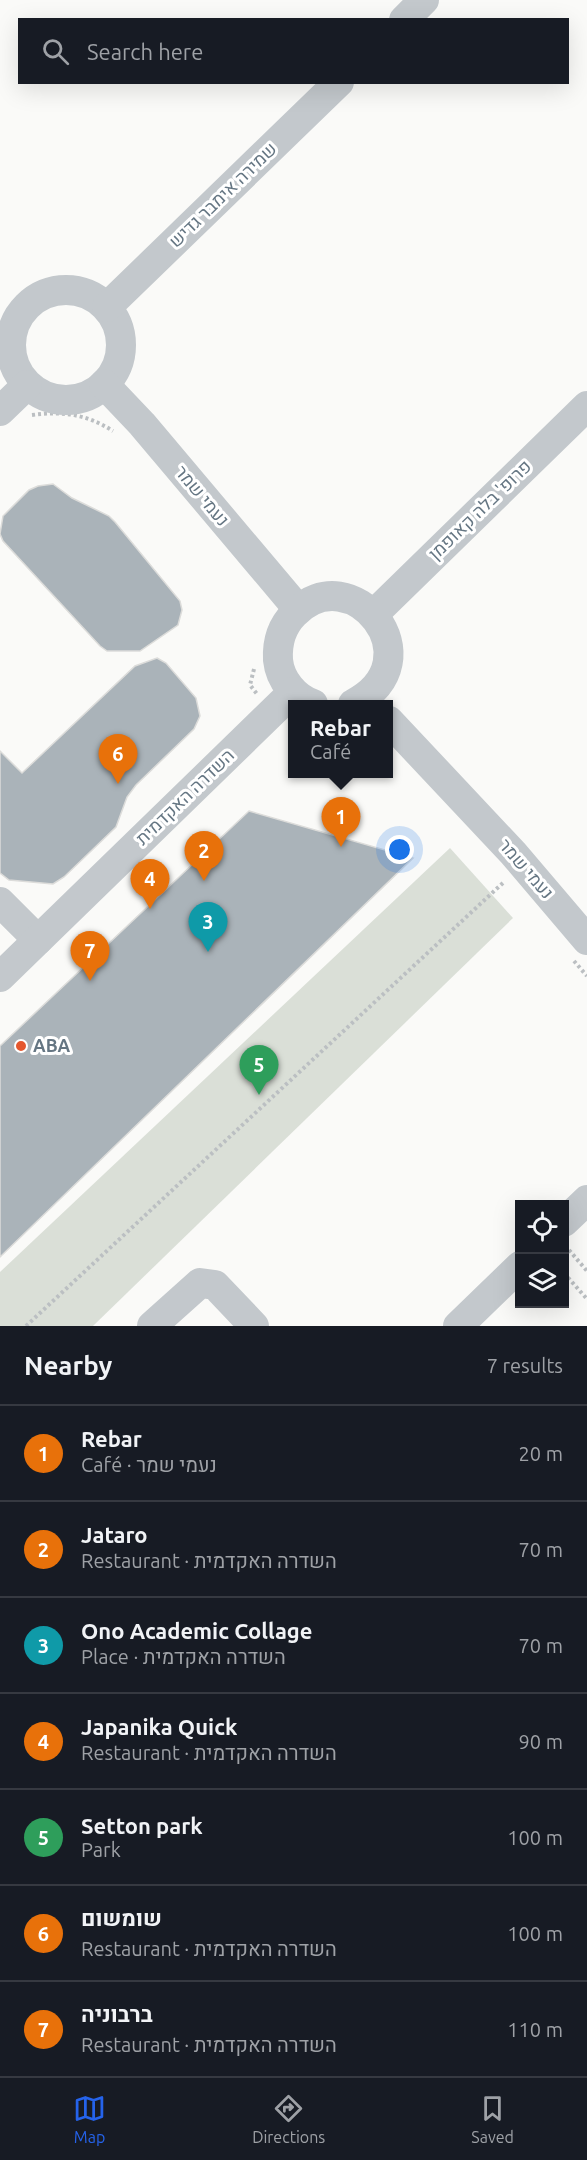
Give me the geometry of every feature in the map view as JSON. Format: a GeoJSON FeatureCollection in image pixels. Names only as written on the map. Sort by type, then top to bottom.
{"type":"FeatureCollection","features":[{"type":"Feature","properties":{"kind":"street"},"geometry":{"type":"LineString","coordinates":[[406,18],[424,0]]}},
{"type":"Feature","properties":{"kind":"street","name":"שמירה אימבר גדיש"},"geometry":{"type":"LineString","coordinates":[[107,307],[337,84]]}},
{"type":"Feature","properties":{"kind":"street"},"geometry":{"type":"LineString","coordinates":[[59,290],[77,290],[93,296],[107,307],[116,320],[121,350],[117,365],[104,384],[85,397],[69,400],[54,399],[40,394],[27,385],[17,370],[11,354],[11,336],[17,319],[27,305],[42,295],[59,290]]}},
{"type":"Feature","properties":{"kind":"street","name":"נעמי שמר"},"geometry":{"type":"LineString","coordinates":[[104,384],[142,424],[298,609]]}},
{"type":"Feature","properties":{"kind":"street"},"geometry":{"type":"LineString","coordinates":[[0,411],[27,385]]}},
{"type":"Feature","properties":{"kind":"street","name":"פרופ' בלה קאופמן"},"geometry":{"type":"LineString","coordinates":[[374,614],[587,406]]}},
{"type":"Feature","properties":{"kind":"street"},"geometry":{"type":"LineString","coordinates":[[292,700],[279,665],[277,650],[284,628],[298,609],[313,601],[329,597],[345,598],[361,604],[374,614],[385,634],[389,657],[378,686],[367,700]]}},
{"type":"Feature","properties":{"kind":"street","name":"השדרה האקדמית"},"geometry":{"type":"LineString","coordinates":[[0,977],[288,708]]}},
{"type":"Feature","properties":{"kind":"street","name":"נעמי שמר"},"geometry":{"type":"LineString","coordinates":[[393,725],[513,854],[587,940]]}},
{"type":"Feature","properties":{"kind":"street"},"geometry":{"type":"LineString","coordinates":[[0,902],[38,940]]}},
{"type":"Feature","properties":{"kind":"street"},"geometry":{"type":"LineString","coordinates":[[569,1232],[587,1200]]}},
{"type":"Feature","properties":{"kind":"street"},"geometry":{"type":"LineString","coordinates":[[458,1326],[515,1270]]}},
{"type":"Feature","properties":{"kind":"street"},"geometry":{"type":"LineString","coordinates":[[160,1323],[200,1283],[215,1285],[254,1326]]}},
{"type":"Feature","properties":{"kind":"path"},"geometry":{"type":"LineString","coordinates":[[31,415],[62,412],[91,417],[116,432]]}},
{"type":"Feature","properties":{"kind":"path"},"geometry":{"type":"LineString","coordinates":[[256,663],[250,685],[288,701]]}},
{"type":"Feature","properties":{"kind":"path"},"geometry":{"type":"LineString","coordinates":[[26,1326],[505,880]]}},
{"type":"Feature","properties":{"kind":"path"},"geometry":{"type":"LineString","coordinates":[[569,1240],[587,1271]]}},
{"type":"Feature","properties":{"kind":"path"},"geometry":{"type":"LineString","coordinates":[[569,1279],[587,1299]]}},
{"type":"Feature","properties":{"kind":"shaded area"},"geometry":{"type":"Polygon","coordinates":[[[450,848],[513,918],[93,1326],[0,1326],[0,1272],[450,848]]]}},
{"type":"Feature","properties":{"kind":"building"},"geometry":{"type":"Polygon","coordinates":[[[53,484],[72,498],[109,516],[115,522],[180,601],[182,610],[178,625],[140,651],[107,651],[3,541],[0,534],[3,516],[29,490],[53,484]]]}},
{"type":"Feature","properties":{"kind":"building"},"geometry":{"type":"Polygon","coordinates":[[[157,658],[166,663],[196,698],[200,716],[194,729],[136,785],[127,797],[116,827],[64,877],[53,884],[9,880],[0,873],[0,751],[22,773],[135,666],[157,658]]]}},
{"type":"Feature","properties":{"kind":"building"},"geometry":{"type":"Polygon","coordinates":[[[249,811],[413,858],[0,1257],[0,1046],[249,811]]]}},
{"type":"Feature","properties":{"kind":"place","name":"שומשום"},"geometry":{"type":"Point","coordinates":[118,784]}},
{"type":"Feature","properties":{"kind":"place","name":"Rebar"},"geometry":{"type":"Point","coordinates":[341,847]}},
{"type":"Feature","properties":{"kind":"place","name":"Jataro"},"geometry":{"type":"Point","coordinates":[204,881]}},
{"type":"Feature","properties":{"kind":"place","name":"Japanika Quick"},"geometry":{"type":"Point","coordinates":[150,909]}},
{"type":"Feature","properties":{"kind":"place","name":"Ono Academic Collage"},"geometry":{"type":"Point","coordinates":[208,952]}},
{"type":"Feature","properties":{"kind":"place","name":"ברבוניה"},"geometry":{"type":"Point","coordinates":[90,981]}},
{"type":"Feature","properties":{"kind":"place","name":"ABA"},"geometry":{"type":"Point","coordinates":[21,1046]}},
{"type":"Feature","properties":{"kind":"place","name":"Setton park"},"geometry":{"type":"Point","coordinates":[259,1095]}}]}
